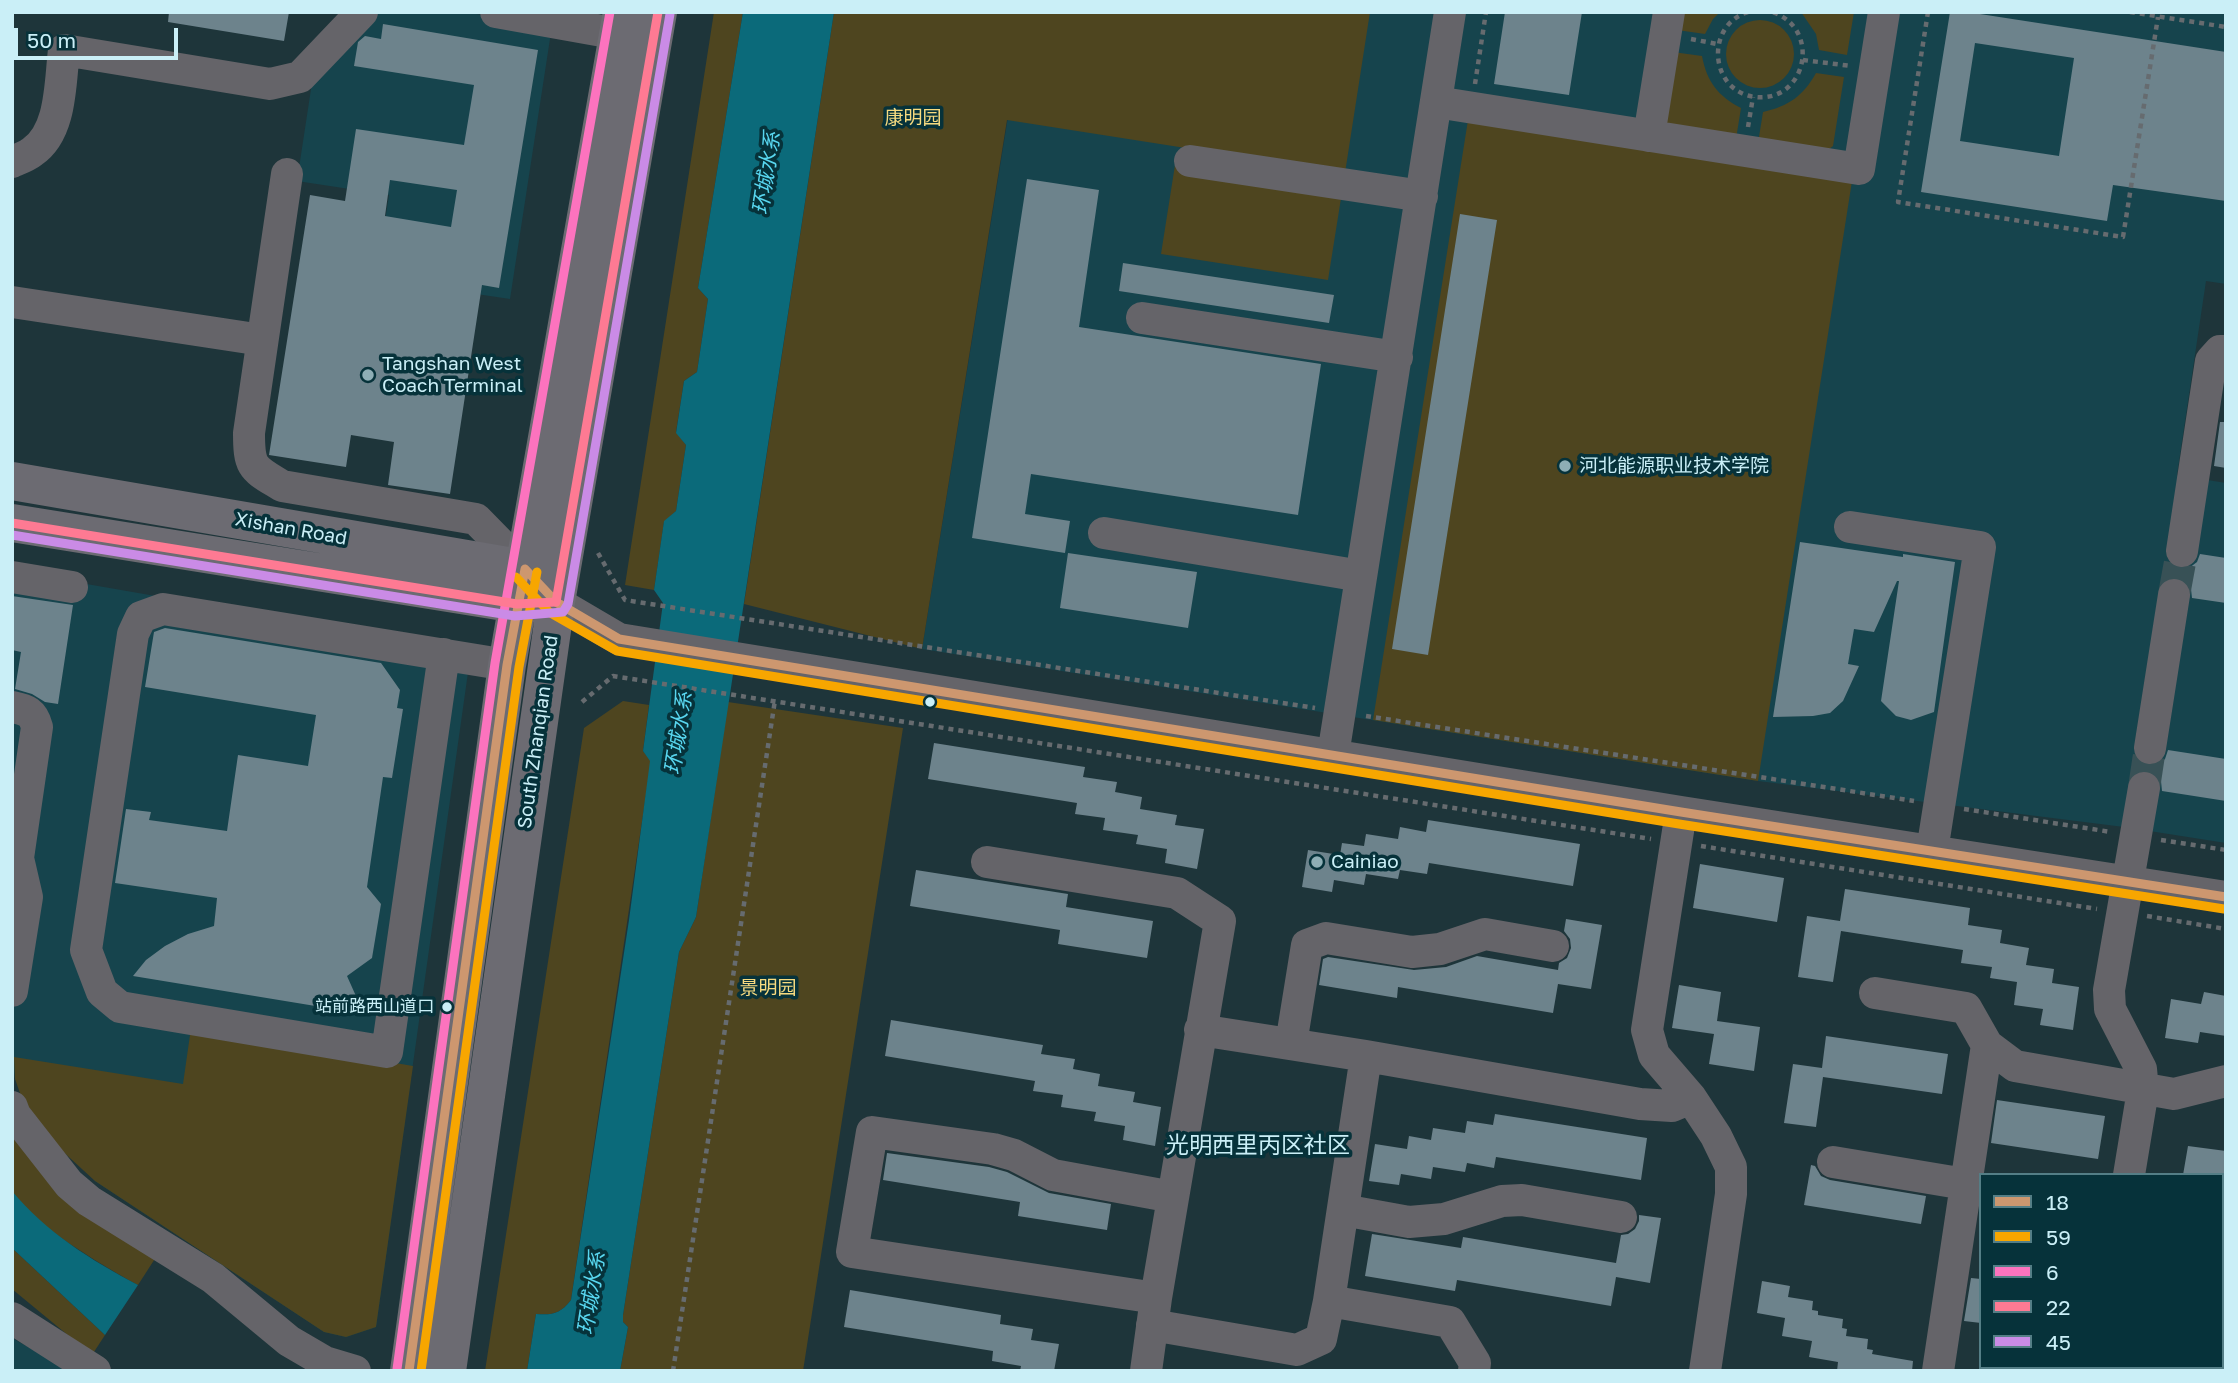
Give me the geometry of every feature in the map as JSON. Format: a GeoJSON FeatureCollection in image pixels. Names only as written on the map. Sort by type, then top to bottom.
{"type":"FeatureCollection","features":[{"type":"Feature","properties":{"kind":"main road","name":"South Zhanqian Road"},"geometry":{"type":"LineString","coordinates":[[447,1371],[556,602],[658,12]]}},
{"type":"Feature","properties":{"kind":"main road","name":"South Zhanqian Road"},"geometry":{"type":"LineString","coordinates":[[409,1371],[507,665],[620,23]]}},
{"type":"Feature","properties":{"kind":"main road","name":"Xishan Road"},"geometry":{"type":"LineString","coordinates":[[12,481],[521,586],[556,602]]}},
{"type":"Feature","properties":{"kind":"main road","name":"Xishan Road"},"geometry":{"type":"LineString","coordinates":[[12,523],[521,586]]}},
{"type":"Feature","properties":{"kind":"street"},"geometry":{"type":"LineString","coordinates":[[12,162],[32,152],[47,138],[56,113],[64,50],[270,84],[300,77],[362,12]]}},
{"type":"Feature","properties":{"kind":"street"},"geometry":{"type":"LineString","coordinates":[[496,12],[620,23]]}},
{"type":"Feature","properties":{"kind":"street"},"geometry":{"type":"LineString","coordinates":[[1333,755],[1450,12]]}},
{"type":"Feature","properties":{"kind":"street"},"geometry":{"type":"LineString","coordinates":[[1649,136],[1669,12]]}},
{"type":"Feature","properties":{"kind":"street"},"geometry":{"type":"LineString","coordinates":[[1436,102],[1859,169],[1884,12]]}},
{"type":"Feature","properties":{"kind":"street"},"geometry":{"type":"LineString","coordinates":[[1190,161],[1422,196]]}},
{"type":"Feature","properties":{"kind":"street"},"geometry":{"type":"LineString","coordinates":[[287,174],[249,433],[249,456],[256,470],[282,486],[476,519],[521,586]]}},
{"type":"Feature","properties":{"kind":"street"},"geometry":{"type":"LineString","coordinates":[[12,302],[262,340]]}},
{"type":"Feature","properties":{"kind":"street"},"geometry":{"type":"LineString","coordinates":[[1142,318],[1397,357]]}},
{"type":"Feature","properties":{"kind":"street"},"geometry":{"type":"LineString","coordinates":[[2182,551],[2215,403],[2211,361],[2220,351],[2226,351]]}},
{"type":"Feature","properties":{"kind":"street"},"geometry":{"type":"LineString","coordinates":[[1850,527],[1980,548],[1931,851]]}},
{"type":"Feature","properties":{"kind":"street"},"geometry":{"type":"LineString","coordinates":[[1104,533],[1362,576]]}},
{"type":"Feature","properties":{"kind":"street"},"geometry":{"type":"LineString","coordinates":[[12,577],[72,587]]}},
{"type":"Feature","properties":{"kind":"street"},"geometry":{"type":"LineString","coordinates":[[2150,748],[2175,595]]}},
{"type":"Feature","properties":{"kind":"street"},"geometry":{"type":"LineString","coordinates":[[556,602],[619,639],[1333,755],[1678,827],[1931,851],[2226,897]]}},
{"type":"Feature","properties":{"kind":"street"},"geometry":{"type":"LineString","coordinates":[[444,654],[387,1052],[120,1007],[102,992],[86,950],[133,634],[141,617],[163,609],[444,654],[507,665]]}},
{"type":"Feature","properties":{"kind":"street"},"geometry":{"type":"LineString","coordinates":[[12,707],[26,709],[34,715],[37,727],[18,858],[27,897],[12,991]]}},
{"type":"Feature","properties":{"kind":"street"},"geometry":{"type":"LineString","coordinates":[[2129,1173],[2143,1090],[2141,1069],[2110,1009],[2109,990],[2144,788]]}},
{"type":"Feature","properties":{"kind":"street"},"geometry":{"type":"LineString","coordinates":[[1678,827],[1647,1030],[1654,1055],[1691,1098],[1716,1136],[1731,1167],[1731,1194],[1704,1371]]}},
{"type":"Feature","properties":{"kind":"street"},"geometry":{"type":"LineString","coordinates":[[987,862],[1177,893],[1220,921],[1146,1371]]}},
{"type":"Feature","properties":{"kind":"street"},"geometry":{"type":"LineString","coordinates":[[1291,1044],[1307,945],[1326,937],[1412,952],[1440,948],[1485,934],[1553,946]]}},
{"type":"Feature","properties":{"kind":"street"},"geometry":{"type":"LineString","coordinates":[[1875,993],[1966,1008],[1987,1045],[2015,1066],[2174,1094],[2226,1081]]}},
{"type":"Feature","properties":{"kind":"street"},"geometry":{"type":"LineString","coordinates":[[1200,1030],[1640,1104],[1672,1106],[1691,1098]]}},
{"type":"Feature","properties":{"kind":"street"},"geometry":{"type":"LineString","coordinates":[[1946,1369],[1967,1261],[1965,1184],[1987,1045]]}},
{"type":"Feature","properties":{"kind":"street"},"geometry":{"type":"LineString","coordinates":[[1173,1197],[1053,1175],[1014,1155],[993,1149],[872,1132],[852,1252],[1154,1312],[1297,1350],[1321,1339],[1366,1056]]}},
{"type":"Feature","properties":{"kind":"street"},"geometry":{"type":"LineString","coordinates":[[12,1107],[15,1115],[69,1184],[89,1202],[213,1278],[289,1341],[326,1362],[355,1371]]}},
{"type":"Feature","properties":{"kind":"street"},"geometry":{"type":"LineString","coordinates":[[1833,1162],[1965,1184]]}},
{"type":"Feature","properties":{"kind":"street"},"geometry":{"type":"LineString","coordinates":[[1343,1210],[1409,1222],[1444,1219],[1502,1201],[1522,1200],[1621,1217]]}},
{"type":"Feature","properties":{"kind":"street"},"geometry":{"type":"LineString","coordinates":[[1329,1301],[1450,1322],[1475,1363],[1474,1371]]}},
{"type":"Feature","properties":{"kind":"street"},"geometry":{"type":"LineString","coordinates":[[12,1318],[95,1371]]}},
{"type":"Feature","properties":{"kind":"path"},"geometry":{"type":"LineString","coordinates":[[1472,108],[1486,12]]}},
{"type":"Feature","properties":{"kind":"path"},"geometry":{"type":"LineString","coordinates":[[1748,12],[1730,22],[1722,32],[1717,44],[1717,58],[1720,72],[1728,83],[1753,97],[1780,92],[1791,84],[1799,73],[1803,60],[1803,46],[1798,33],[1790,22],[1772,12]]}},
{"type":"Feature","properties":{"kind":"path"},"geometry":{"type":"LineString","coordinates":[[1928,12],[1898,202],[2123,237],[2158,16]]}},
{"type":"Feature","properties":{"kind":"path"},"geometry":{"type":"LineString","coordinates":[[2130,12],[2226,27]]}},
{"type":"Feature","properties":{"kind":"path"},"geometry":{"type":"LineString","coordinates":[[1803,60],[1875,69]]}},
{"type":"Feature","properties":{"kind":"path"},"geometry":{"type":"LineString","coordinates":[[598,552],[625,600],[2226,850]]}},
{"type":"Feature","properties":{"kind":"path"},"geometry":{"type":"LineString","coordinates":[[582,702],[612,676],[1678,827],[2124,913],[2226,929]]}},
{"type":"Feature","properties":{"kind":"path"},"geometry":{"type":"LineString","coordinates":[[673,1371],[775,700]]}},
{"type":"Feature","properties":{"kind":"shaded area"},"geometry":{"type":"Polygon","coordinates":[[[379,12],[464,12],[552,26],[510,299],[376,279],[389,195],[297,181],[313,76],[359,22],[379,12]]]}},
{"type":"Feature","properties":{"kind":"shaded area","name":"河北能源职业技术学院"},"geometry":{"type":"Polygon","coordinates":[[[1025,12],[2226,12],[2226,284],[2206,281],[2177,475],[2226,483],[2226,843],[2124,827],[1758,781],[922,649],[1025,12]]]}},
{"type":"Feature","properties":{"kind":"shaded area"},"geometry":{"type":"Polygon","coordinates":[[[12,571],[471,651],[376,1327],[346,1337],[324,1332],[95,1181],[15,1079],[12,1057],[12,571]]]}},
{"type":"Feature","properties":{"kind":"shaded area"},"geometry":{"type":"Polygon","coordinates":[[[12,1338],[71,1371],[12,1371],[12,1338]]]}},
{"type":"Feature","properties":{"kind":"green space"},"geometry":{"type":"Polygon","coordinates":[[[714,12],[743,12],[698,288],[708,299],[697,372],[684,381],[676,432],[686,445],[676,511],[664,522],[654,590],[625,585],[714,12]]]}},
{"type":"Feature","properties":{"kind":"green space","name":"康明园"},"geometry":{"type":"Polygon","coordinates":[[[834,12],[1370,12],[1345,173],[1007,120],[922,649],[744,604],[834,12]]]}},
{"type":"Feature","properties":{"kind":"green space"},"geometry":{"type":"Polygon","coordinates":[[[1679,12],[1720,12],[1705,34],[1677,30],[1679,12]]]}},
{"type":"Feature","properties":{"kind":"green space"},"geometry":{"type":"Polygon","coordinates":[[[1801,12],[1854,12],[1847,55],[1819,50],[1816,34],[1801,12]]]}},
{"type":"Feature","properties":{"kind":"green space"},"geometry":{"type":"Polygon","coordinates":[[[1760,20],[1773,23],[1784,30],[1791,41],[1794,54],[1791,67],[1784,78],[1773,85],[1760,88],[1747,85],[1736,78],[1729,67],[1726,54],[1729,41],[1736,30],[1747,23],[1760,20]]]}},
{"type":"Feature","properties":{"kind":"green space"},"geometry":{"type":"Polygon","coordinates":[[[1673,52],[1702,56],[1710,81],[1726,98],[1741,108],[1736,139],[1670,129],[1663,120],[1673,52]]]}},
{"type":"Feature","properties":{"kind":"green space"},"geometry":{"type":"Polygon","coordinates":[[[1816,73],[1844,77],[1833,146],[1824,153],[1758,143],[1763,112],[1794,99],[1816,73]]]}},
{"type":"Feature","properties":{"kind":"green space"},"geometry":{"type":"Polygon","coordinates":[[[1468,120],[1852,181],[1758,781],[1373,720],[1468,120]]]}},
{"type":"Feature","properties":{"kind":"green space"},"geometry":{"type":"Polygon","coordinates":[[[1175,165],[1342,192],[1328,280],[1161,254],[1175,165]]]}},
{"type":"Feature","properties":{"kind":"green space"},"geometry":{"type":"Polygon","coordinates":[[[623,701],[649,705],[643,751],[651,761],[571,1300],[556,1313],[536,1314],[527,1371],[485,1371],[584,728],[623,701]]]}},
{"type":"Feature","properties":{"kind":"green space","name":"景明园"},"geometry":{"type":"Polygon","coordinates":[[[728,702],[903,728],[803,1371],[620,1371],[628,1327],[623,1322],[623,1315],[679,952],[696,917],[728,702]]]}},
{"type":"Feature","properties":{"kind":"green space"},"geometry":{"type":"Polygon","coordinates":[[[191,1028],[413,1066],[376,1327],[346,1337],[324,1332],[95,1181],[46,1136],[21,1096],[15,1079],[14,1057],[183,1084],[191,1028]]]}},
{"type":"Feature","properties":{"kind":"green space"},"geometry":{"type":"Polygon","coordinates":[[[12,1126],[158,1254],[138,1285],[69,1243],[19,1202],[11,1186],[12,1126]]]}},
{"type":"Feature","properties":{"kind":"green space"},"geometry":{"type":"Polygon","coordinates":[[[12,1248],[105,1335],[92,1355],[12,1289],[12,1248]]]}},
{"type":"Feature","properties":{"kind":"water","name":"环城水系"},"geometry":{"type":"Polygon","coordinates":[[[743,12],[834,12],[696,917],[679,952],[623,1315],[623,1322],[628,1327],[620,1371],[527,1371],[536,1314],[556,1313],[571,1300],[629,920],[650,761],[643,751],[663,603],[654,590],[664,521],[676,511],[686,445],[676,433],[684,381],[697,372],[708,299],[698,288],[743,12]]]}},
{"type":"Feature","properties":{"kind":"water"},"geometry":{"type":"Polygon","coordinates":[[[12,1191],[39,1219],[70,1244],[138,1285],[105,1335],[12,1248],[12,1191]]]}},
{"type":"Feature","properties":{"kind":"building"},"geometry":{"type":"Polygon","coordinates":[[[169,12],[289,12],[284,41],[168,22],[169,12]]]}},
{"type":"Feature","properties":{"kind":"building"},"geometry":{"type":"Polygon","coordinates":[[[1505,12],[1582,12],[1569,95],[1494,84],[1505,12]]]}},
{"type":"Feature","properties":{"kind":"building"},"geometry":{"type":"Polygon","coordinates":[[[1950,12],[1967,12],[2226,52],[2226,201],[2113,185],[2107,221],[1921,192],[1950,12]],[[1975,43],[1960,141],[2059,156],[2074,58],[1975,43]]]}},
{"type":"Feature","properties":{"kind":"building"},"geometry":{"type":"Polygon","coordinates":[[[383,24],[538,50],[499,288],[482,285],[450,494],[388,485],[394,442],[351,435],[346,467],[269,455],[310,195],[345,201],[356,129],[464,145],[474,85],[354,66],[358,42],[365,36],[381,39],[383,24]],[[390,180],[385,216],[451,227],[457,190],[390,180]]]}},
{"type":"Feature","properties":{"kind":"building"},"geometry":{"type":"Polygon","coordinates":[[[1027,179],[1099,190],[1079,327],[1321,364],[1298,515],[1031,474],[1025,514],[1070,521],[1065,553],[972,538],[1027,179]]]}},
{"type":"Feature","properties":{"kind":"building"},"geometry":{"type":"Polygon","coordinates":[[[1460,214],[1497,220],[1428,655],[1392,649],[1460,214]]]}},
{"type":"Feature","properties":{"kind":"building"},"geometry":{"type":"Polygon","coordinates":[[[1123,263],[1334,295],[1329,323],[1119,291],[1123,263]]]}},
{"type":"Feature","properties":{"kind":"building"},"geometry":{"type":"Polygon","coordinates":[[[2220,422],[2226,422],[2226,468],[2214,466],[2220,422]]]}},
{"type":"Feature","properties":{"kind":"building"},"geometry":{"type":"Polygon","coordinates":[[[1800,542],[1955,562],[1934,712],[1911,720],[1896,716],[1881,701],[1897,581],[1874,632],[1854,629],[1848,664],[1859,666],[1843,701],[1830,713],[1773,717],[1800,542]]]}},
{"type":"Feature","properties":{"kind":"building"},"geometry":{"type":"Polygon","coordinates":[[[1068,553],[1197,572],[1188,628],[1060,608],[1068,553]]]}},
{"type":"Feature","properties":{"kind":"building"},"geometry":{"type":"Polygon","coordinates":[[[2200,554],[2226,558],[2226,603],[2192,598],[2186,581],[2170,577],[2172,566],[2189,568],[2197,562],[2200,554]]]}},
{"type":"Feature","properties":{"kind":"building"},"geometry":{"type":"Polygon","coordinates":[[[12,596],[73,605],[58,704],[45,702],[32,694],[15,689],[21,652],[12,650],[12,596]]]}},
{"type":"Feature","properties":{"kind":"building"},"geometry":{"type":"Polygon","coordinates":[[[165,628],[381,663],[400,690],[397,708],[403,709],[392,778],[383,777],[367,887],[381,904],[372,958],[347,976],[364,1014],[133,976],[146,960],[165,946],[188,934],[214,926],[217,898],[115,883],[126,809],[151,812],[149,820],[227,831],[238,755],[308,766],[316,715],[145,687],[154,632],[165,628]]]}},
{"type":"Feature","properties":{"kind":"building"},"geometry":{"type":"Polygon","coordinates":[[[934,743],[1085,767],[1083,777],[1117,782],[1115,792],[1142,797],[1140,809],[1177,815],[1175,825],[1204,829],[1197,869],[1165,863],[1167,849],[1136,844],[1138,835],[1103,830],[1105,818],[1075,814],[1077,803],[928,779],[934,743]]]}},
{"type":"Feature","properties":{"kind":"building"},"geometry":{"type":"Polygon","coordinates":[[[2168,750],[2226,759],[2226,801],[2162,791],[2161,781],[2155,774],[2146,770],[2137,771],[2139,762],[2148,766],[2157,765],[2165,759],[2168,750]]]}},
{"type":"Feature","properties":{"kind":"building"},"geometry":{"type":"Polygon","coordinates":[[[1428,820],[1580,844],[1573,886],[1429,863],[1427,874],[1400,870],[1398,879],[1366,874],[1364,885],[1334,880],[1332,892],[1302,887],[1308,850],[1340,855],[1342,843],[1364,846],[1366,834],[1398,839],[1400,827],[1426,832],[1428,820]]]}},
{"type":"Feature","properties":{"kind":"building"},"geometry":{"type":"Polygon","coordinates":[[[1700,864],[1784,878],[1777,922],[1693,908],[1700,864]]]}},
{"type":"Feature","properties":{"kind":"building"},"geometry":{"type":"Polygon","coordinates":[[[916,870],[1068,894],[1066,907],[1153,921],[1147,958],[1058,944],[1060,930],[910,906],[916,870]]]}},
{"type":"Feature","properties":{"kind":"building"},"geometry":{"type":"Polygon","coordinates":[[[1845,889],[1970,908],[1968,925],[2002,930],[2000,943],[2029,948],[2026,965],[2054,969],[2052,983],[2079,987],[2073,1030],[2040,1025],[2043,1009],[2014,1005],[2017,982],[1990,978],[1992,967],[1961,963],[1963,950],[1841,931],[1833,982],[1798,977],[1807,916],[1840,921],[1845,889]]]}},
{"type":"Feature","properties":{"kind":"building"},"geometry":{"type":"Polygon","coordinates":[[[1566,919],[1602,925],[1591,989],[1558,984],[1553,1013],[1398,987],[1397,998],[1319,985],[1323,959],[1328,957],[1414,970],[1446,967],[1477,956],[1558,970],[1559,963],[1567,958],[1571,948],[1570,939],[1564,931],[1566,919]]]}},
{"type":"Feature","properties":{"kind":"building"},"geometry":{"type":"Polygon","coordinates":[[[1679,985],[1721,992],[1717,1021],[1760,1027],[1754,1071],[1709,1064],[1714,1034],[1672,1028],[1679,985]]]}},
{"type":"Feature","properties":{"kind":"building"},"geometry":{"type":"Polygon","coordinates":[[[2204,992],[2226,996],[2226,1036],[2200,1032],[2198,1043],[2165,1038],[2171,999],[2201,1004],[2204,992]]]}},
{"type":"Feature","properties":{"kind":"building"},"geometry":{"type":"Polygon","coordinates":[[[891,1020],[1043,1045],[1041,1054],[1075,1059],[1073,1069],[1100,1074],[1098,1086],[1135,1092],[1133,1102],[1161,1107],[1155,1146],[1123,1140],[1125,1126],[1094,1121],[1096,1112],[1061,1107],[1063,1095],[1033,1091],[1035,1081],[885,1056],[891,1020]]]}},
{"type":"Feature","properties":{"kind":"building"},"geometry":{"type":"Polygon","coordinates":[[[1826,1036],[1948,1054],[1942,1094],[1823,1077],[1816,1127],[1784,1123],[1793,1064],[1822,1068],[1826,1036]]]}},
{"type":"Feature","properties":{"kind":"building"},"geometry":{"type":"Polygon","coordinates":[[[1997,1100],[2105,1116],[2098,1159],[1991,1143],[1997,1100]]]}},
{"type":"Feature","properties":{"kind":"building"},"geometry":{"type":"Polygon","coordinates":[[[1495,1114],[1647,1138],[1641,1180],[1496,1157],[1494,1168],[1467,1163],[1465,1172],[1433,1167],[1431,1179],[1401,1174],[1399,1185],[1369,1181],[1375,1144],[1407,1149],[1409,1136],[1431,1140],[1433,1128],[1465,1133],[1467,1121],[1493,1125],[1495,1114]]]}},
{"type":"Feature","properties":{"kind":"building"},"geometry":{"type":"Polygon","coordinates":[[[2188,1146],[2226,1151],[2226,1175],[2183,1173],[2188,1146]]]}},
{"type":"Feature","properties":{"kind":"building"},"geometry":{"type":"Polygon","coordinates":[[[887,1153],[989,1167],[1007,1172],[1049,1193],[1111,1204],[1107,1230],[1018,1216],[1020,1202],[883,1180],[887,1153]]]}},
{"type":"Feature","properties":{"kind":"building"},"geometry":{"type":"Polygon","coordinates":[[[1811,1165],[1815,1166],[1821,1176],[1830,1180],[1926,1196],[1921,1224],[1804,1205],[1811,1165]]]}},
{"type":"Feature","properties":{"kind":"building"},"geometry":{"type":"Polygon","coordinates":[[[1639,1215],[1661,1218],[1650,1283],[1616,1277],[1611,1306],[1457,1280],[1455,1291],[1365,1276],[1372,1234],[1461,1248],[1463,1237],[1616,1263],[1621,1235],[1635,1229],[1639,1215]]]}},
{"type":"Feature","properties":{"kind":"building"},"geometry":{"type":"Polygon","coordinates":[[[1971,1278],[1979,1279],[1979,1323],[1964,1321],[1971,1278]]]}},
{"type":"Feature","properties":{"kind":"building"},"geometry":{"type":"Polygon","coordinates":[[[1762,1281],[1790,1286],[1788,1297],[1813,1301],[1812,1310],[1818,1311],[1818,1315],[1843,1319],[1842,1328],[1847,1329],[1846,1336],[1868,1339],[1867,1349],[1873,1350],[1872,1354],[1913,1361],[1912,1371],[1837,1371],[1838,1362],[1809,1357],[1812,1341],[1782,1336],[1785,1318],[1757,1313],[1762,1281]]]}},
{"type":"Feature","properties":{"kind":"building"},"geometry":{"type":"Polygon","coordinates":[[[850,1290],[1001,1315],[1000,1324],[1033,1329],[1031,1340],[1059,1344],[1054,1371],[1020,1371],[1021,1366],[992,1361],[993,1351],[844,1327],[850,1290]]]}},
{"type":"Feature","properties":{"kind":"tunnel"},"geometry":{"type":"LineString","coordinates":[[2174,595],[2182,551]]}},
{"type":"Feature","properties":{"kind":"tunnel"},"geometry":{"type":"LineString","coordinates":[[2144,788],[2150,748]]}},
{"type":"Feature","properties":{"kind":"transit line","name":"6"},"geometry":{"type":"LineString","coordinates":[[397,1369],[495,663],[610,12]]}},
{"type":"Feature","properties":{"kind":"transit line","name":"22"},"geometry":{"type":"LineString","coordinates":[[12,523],[517,604],[556,602],[658,12]]}},
{"type":"Feature","properties":{"kind":"transit line","name":"45"},"geometry":{"type":"LineString","coordinates":[[12,535],[515,616],[563,612],[568,604],[670,14]]}},
{"type":"Feature","properties":{"kind":"transit line","name":"18"},"geometry":{"type":"LineString","coordinates":[[525,569],[556,602],[619,639],[1681,812],[2226,897]]}},
{"type":"Feature","properties":{"kind":"transit line","name":"18"},"geometry":{"type":"LineString","coordinates":[[409,1371],[507,665],[525,569]]}},
{"type":"Feature","properties":{"kind":"transit line","name":"59"},"geometry":{"type":"LineString","coordinates":[[421,1371],[519,667],[537,572]]}},
{"type":"Feature","properties":{"kind":"transit line","name":"59"},"geometry":{"type":"LineString","coordinates":[[516,577],[549,612],[617,651],[1679,824],[2224,909]]}},
{"type":"Feature","properties":{"kind":"place","name":"Tangshan West Coach Terminal"},"geometry":{"type":"Point","coordinates":[368,375]}},
{"type":"Feature","properties":{"kind":"place","name":"河北能源职业技术学院"},"geometry":{"type":"Point","coordinates":[1565,466]}},
{"type":"Feature","properties":{"kind":"place","name":"Cainiao"},"geometry":{"type":"Point","coordinates":[1317,862]}},
{"type":"Feature","properties":{"kind":"place","name":"站前路西山道口"},"geometry":{"type":"Point","coordinates":[447,1007]}},
{"type":"Feature","properties":{"kind":"district","name":"光明西里丙区社区"},"geometry":{"type":"Point","coordinates":[1258,1146]}}]}
